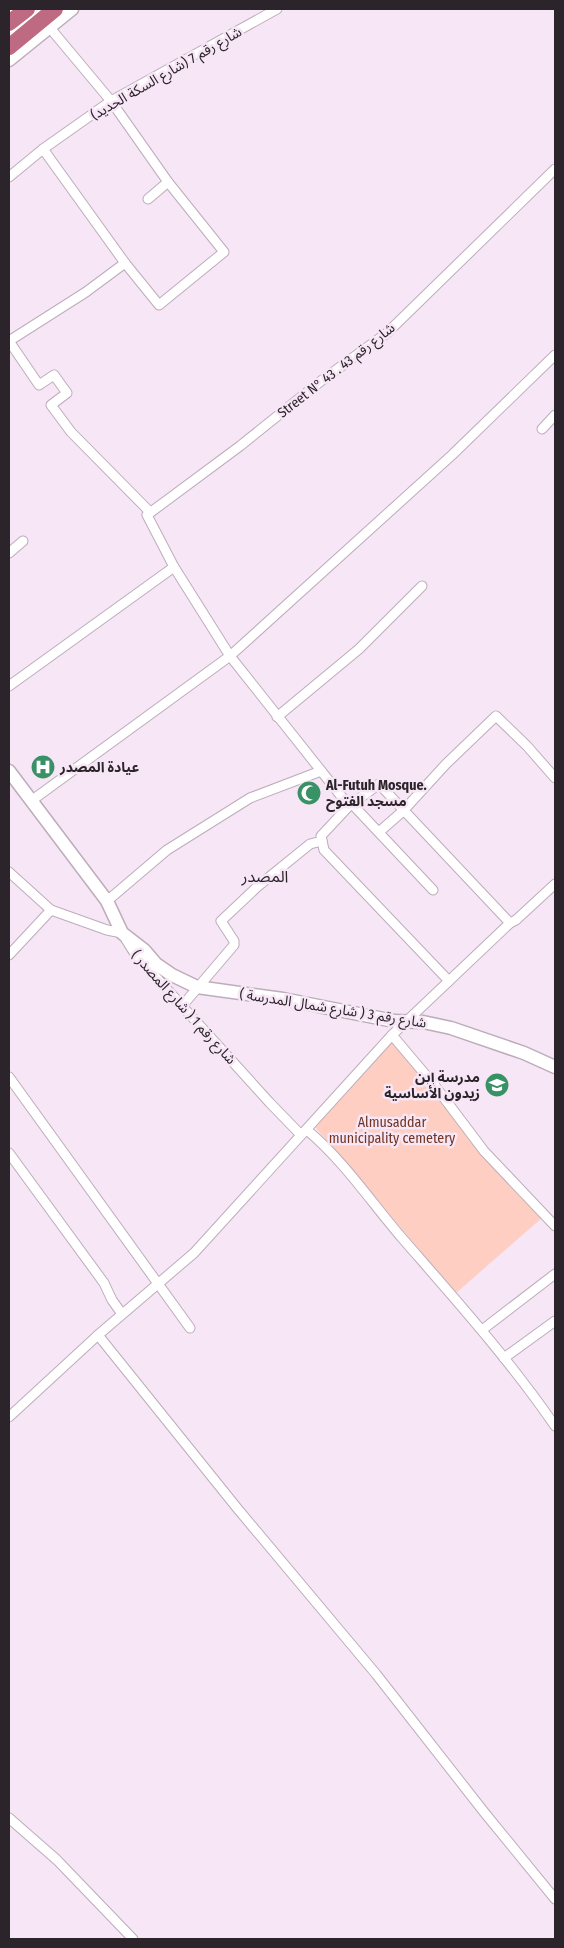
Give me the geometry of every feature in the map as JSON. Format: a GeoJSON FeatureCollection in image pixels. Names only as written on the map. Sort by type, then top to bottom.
{"type":"FeatureCollection","features":[{"type":"Feature","properties":{"kind":"highway"},"geometry":{"type":"LineString","coordinates":[[9,23],[27,9]]}},
{"type":"Feature","properties":{"kind":"highway"},"geometry":{"type":"LineString","coordinates":[[9,48],[55,9]]}},
{"type":"Feature","properties":{"kind":"street"},"geometry":{"type":"LineString","coordinates":[[9,60],[72,9]]}},
{"type":"Feature","properties":{"kind":"street","name":"شارع رقم 7 (شارع السكة الحديد)"},"geometry":{"type":"LineString","coordinates":[[9,177],[111,101],[277,9]]}},
{"type":"Feature","properties":{"kind":"street"},"geometry":{"type":"LineString","coordinates":[[43,150],[125,263],[159,305],[224,252],[168,182],[111,101],[50,28]]}},
{"type":"Feature","properties":{"kind":"street","name":"Street N° 43 . شارع رقم 43"},"geometry":{"type":"LineString","coordinates":[[150,512],[387,333],[555,171]]}},
{"type":"Feature","properties":{"kind":"street"},"geometry":{"type":"LineString","coordinates":[[148,199],[168,182]]}},
{"type":"Feature","properties":{"kind":"street"},"geometry":{"type":"LineString","coordinates":[[125,263],[86,292],[9,341],[39,385],[54,375],[67,393],[51,405],[71,432],[150,512],[147,515],[174,567],[230,656],[277,717],[351,805],[433,890]]}},
{"type":"Feature","properties":{"kind":"street"},"geometry":{"type":"LineString","coordinates":[[31,801],[230,656],[452,455],[554,358]]}},
{"type":"Feature","properties":{"kind":"street"},"geometry":{"type":"LineString","coordinates":[[542,429],[555,414]]}},
{"type":"Feature","properties":{"kind":"street"},"geometry":{"type":"LineString","coordinates":[[9,553],[23,541]]}},
{"type":"Feature","properties":{"kind":"street"},"geometry":{"type":"LineString","coordinates":[[10,682],[174,567]]}},
{"type":"Feature","properties":{"kind":"street"},"geometry":{"type":"LineString","coordinates":[[277,717],[359,649],[422,586]]}},
{"type":"Feature","properties":{"kind":"street"},"geometry":{"type":"LineString","coordinates":[[379,832],[403,811],[446,764],[496,716],[527,746],[555,778]]}},
{"type":"Feature","properties":{"kind":"street"},"geometry":{"type":"LineString","coordinates":[[107,901],[167,850],[250,798],[321,771]]}},
{"type":"Feature","properties":{"kind":"street","name":"شارع رقم 1 ( شارع المصدر )"},"geometry":{"type":"LineString","coordinates":[[9,774],[107,901],[122,933],[135,954],[270,1103],[330,1151],[482,1330],[555,1426]]}},
{"type":"Feature","properties":{"kind":"street"},"geometry":{"type":"LineString","coordinates":[[449,981],[324,850],[321,836],[351,805],[379,784],[510,924]]}},
{"type":"Feature","properties":{"kind":"street"},"geometry":{"type":"LineString","coordinates":[[182,1006],[234,945],[234,941],[221,921],[257,887],[310,844],[322,841]]}},
{"type":"Feature","properties":{"kind":"street"},"geometry":{"type":"LineString","coordinates":[[9,872],[51,910],[107,930],[122,933]]}},
{"type":"Feature","properties":{"kind":"street"},"geometry":{"type":"LineString","coordinates":[[9,1417],[98,1335],[194,1253],[392,1035],[555,884]]}},
{"type":"Feature","properties":{"kind":"street"},"geometry":{"type":"LineString","coordinates":[[9,955],[51,910]]}},
{"type":"Feature","properties":{"kind":"street","name":"شارع رقم 3 ( شارع شمال المدرسة )"},"geometry":{"type":"LineString","coordinates":[[122,933],[172,976],[197,987],[283,999],[407,1022],[423,1022],[457,1030],[524,1053],[555,1067]]}},
{"type":"Feature","properties":{"kind":"street"},"geometry":{"type":"LineString","coordinates":[[392,1035],[435,1086],[484,1151],[555,1226]]}},
{"type":"Feature","properties":{"kind":"street"},"geometry":{"type":"LineString","coordinates":[[9,1077],[190,1328]]}},
{"type":"Feature","properties":{"kind":"street"},"geometry":{"type":"LineString","coordinates":[[9,1153],[104,1283],[112,1300],[122,1314]]}},
{"type":"Feature","properties":{"kind":"street"},"geometry":{"type":"LineString","coordinates":[[482,1330],[555,1274]]}},
{"type":"Feature","properties":{"kind":"street"},"geometry":{"type":"LineString","coordinates":[[504,1358],[555,1321]]}},
{"type":"Feature","properties":{"kind":"street"},"geometry":{"type":"LineString","coordinates":[[98,1335],[225,1494],[376,1674],[555,1899]]}},
{"type":"Feature","properties":{"kind":"street"},"geometry":{"type":"LineString","coordinates":[[9,1818],[57,1860],[133,1939]]}},
{"type":"Feature","properties":{"kind":"green space","name":"Almusaddar municipality cemetery"},"geometry":{"type":"Polygon","coordinates":[[[394,1040],[543,1217],[456,1293],[315,1127],[317,1121],[394,1040]]]}},
{"type":"Feature","properties":{"kind":"place","name":"عيادة المصدر"},"geometry":{"type":"Point","coordinates":[43,767]}},
{"type":"Feature","properties":{"kind":"place","name":"Al-Futuh Mosque. مسجد الفتوح"},"geometry":{"type":"Point","coordinates":[309,793]}},
{"type":"Feature","properties":{"kind":"place","name":"مدرسة إبن زيدون الأساسية"},"geometry":{"type":"Point","coordinates":[497,1085]}},
{"type":"Feature","properties":{"kind":"district","name":"المصدر"},"geometry":{"type":"Point","coordinates":[265,876]}}]}
